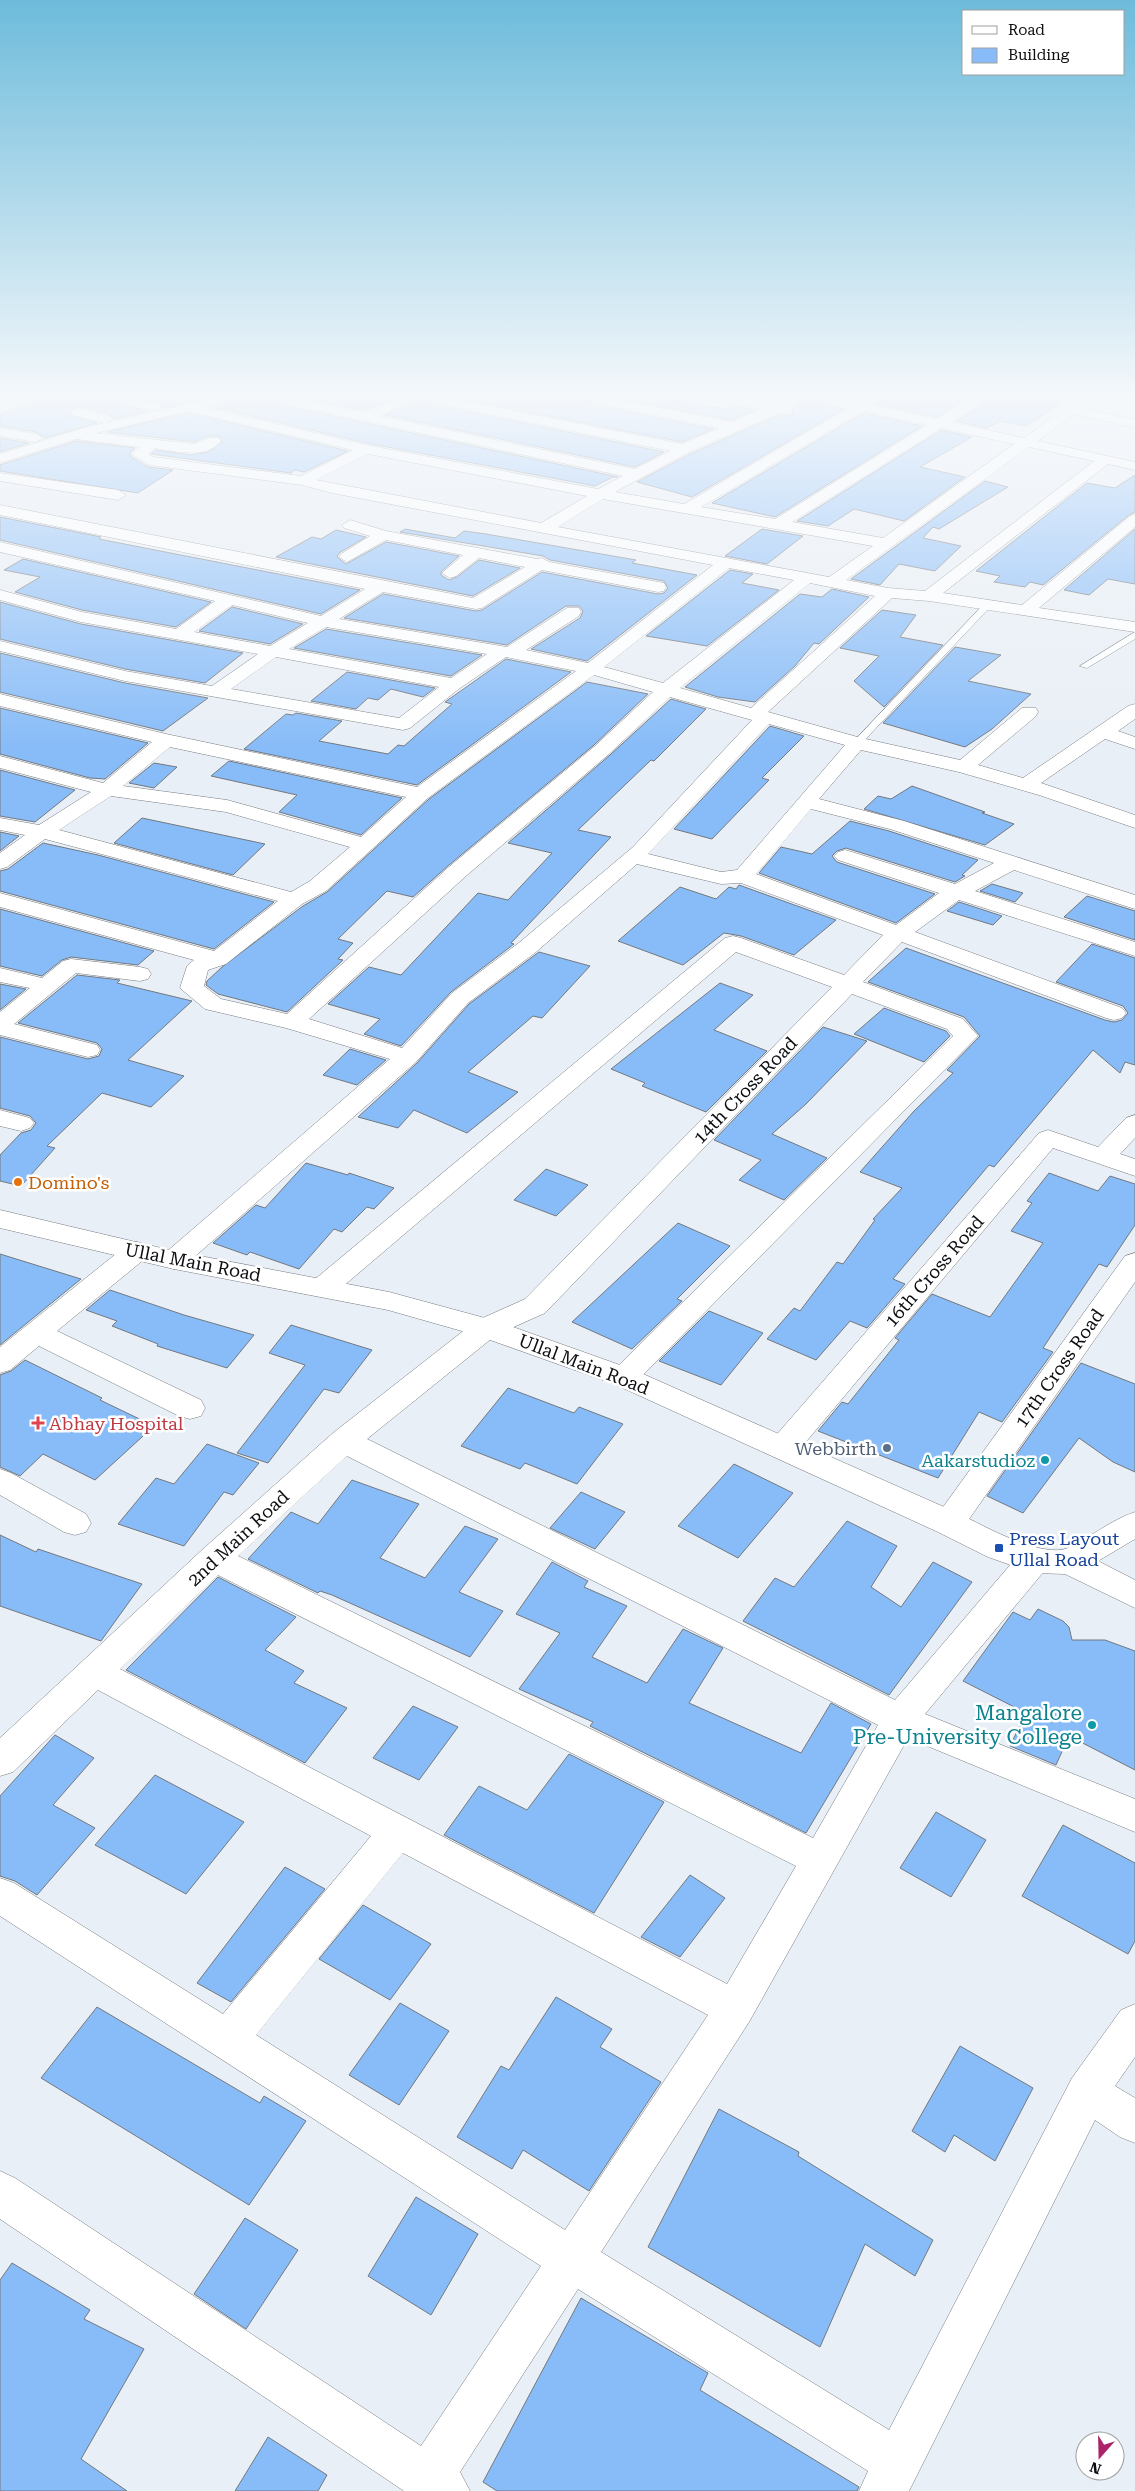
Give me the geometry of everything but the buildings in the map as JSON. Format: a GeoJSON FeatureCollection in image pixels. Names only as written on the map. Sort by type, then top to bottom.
{"type":"FeatureCollection","features":[{"type":"Feature","properties":{"kind":"street"},"geometry":{"type":"LineString","coordinates":[[28,515],[143,537],[380,587],[476,604],[542,563]]}},
{"type":"Feature","properties":{"kind":"street"},"geometry":{"type":"LineString","coordinates":[[470,515],[724,564],[888,593],[929,596],[1132,626]]}},
{"type":"Feature","properties":{"kind":"street"},"geometry":{"type":"LineString","coordinates":[[543,529],[566,515]]}},
{"type":"Feature","properties":{"kind":"street"},"geometry":{"type":"LineString","coordinates":[[729,515],[884,543]]}},
{"type":"Feature","properties":{"kind":"street"},"geometry":{"type":"LineString","coordinates":[[778,524],[792,515]]}},
{"type":"Feature","properties":{"kind":"street"},"geometry":{"type":"LineString","coordinates":[[833,582],[923,515]]}},
{"type":"Feature","properties":{"kind":"street"},"geometry":{"type":"LineString","coordinates":[[929,596],[1033,515]]}},
{"type":"Feature","properties":{"kind":"street"},"geometry":{"type":"LineString","coordinates":[[1025,611],[1135,519]]}},
{"type":"Feature","properties":{"kind":"street"},"geometry":{"type":"LineString","coordinates":[[350,525],[383,535],[658,586]]}},
{"type":"Feature","properties":{"kind":"street"},"geometry":{"type":"LineString","coordinates":[[347,557],[383,535]]}},
{"type":"Feature","properties":{"kind":"street"},"geometry":{"type":"LineString","coordinates":[[0,547],[322,621],[507,652],[591,669],[857,743],[964,767],[1026,785],[1135,822]]}},
{"type":"Feature","properties":{"kind":"street"},"geometry":{"type":"LineString","coordinates":[[450,573],[477,552]]}},
{"type":"Feature","properties":{"kind":"street"},"geometry":{"type":"LineString","coordinates":[[407,1057],[292,1022],[212,1004],[192,988],[198,966],[218,959],[294,899],[318,886],[421,794],[591,669],[724,564]]}},
{"type":"Feature","properties":{"kind":"street"},"geometry":{"type":"LineString","coordinates":[[0,646],[125,676],[403,724],[454,684],[507,652],[608,577]]}},
{"type":"Feature","properties":{"kind":"street"},"geometry":{"type":"LineString","coordinates":[[292,1022],[458,871],[602,750],[666,690],[807,578]]}},
{"type":"Feature","properties":{"kind":"street"},"geometry":{"type":"LineString","coordinates":[[215,692],[272,652],[380,587]]}},
{"type":"Feature","properties":{"kind":"street"},"geometry":{"type":"LineString","coordinates":[[755,714],[888,593]]}},
{"type":"Feature","properties":{"kind":"street"},"geometry":{"type":"LineString","coordinates":[[0,595],[81,617],[454,684]]}},
{"type":"Feature","properties":{"kind":"street"},"geometry":{"type":"LineString","coordinates":[[180,635],[228,600]]}},
{"type":"Feature","properties":{"kind":"street"},"geometry":{"type":"LineString","coordinates":[[0,700],[166,740],[421,794]]}},
{"type":"Feature","properties":{"kind":"street"},"geometry":{"type":"LineString","coordinates":[[1026,785],[1135,710]]}},
{"type":"Feature","properties":{"kind":"street"},"geometry":{"type":"LineString","coordinates":[[964,767],[1029,712]]}},
{"type":"Feature","properties":{"kind":"street"},"geometry":{"type":"LineString","coordinates":[[174,1260],[407,1057],[460,998],[528,947],[633,857],[764,718],[755,714]]}},
{"type":"Feature","properties":{"kind":"street"},"geometry":{"type":"LineString","coordinates":[[1103,732],[1135,743]]}},
{"type":"Feature","properties":{"kind":"street"},"geometry":{"type":"LineString","coordinates":[[0,863],[42,832],[108,790],[166,740]]}},
{"type":"Feature","properties":{"kind":"street"},"geometry":{"type":"LineString","coordinates":[[744,876],[857,743]]}},
{"type":"Feature","properties":{"kind":"street"},"geometry":{"type":"LineString","coordinates":[[0,762],[108,790],[227,806],[364,844]]}},
{"type":"Feature","properties":{"kind":"street"},"geometry":{"type":"LineString","coordinates":[[806,802],[897,825],[1135,902]]}},
{"type":"Feature","properties":{"kind":"street"},"geometry":{"type":"LineString","coordinates":[[0,824],[42,832],[294,899]]}},
{"type":"Feature","properties":{"kind":"street"},"geometry":{"type":"LineString","coordinates":[[845,856],[1135,949]]}},
{"type":"Feature","properties":{"kind":"street"},"geometry":{"type":"LineString","coordinates":[[633,857],[721,878],[744,876],[1114,1013]]}},
{"type":"Feature","properties":{"kind":"street","name":"14th Cross Road"},"geometry":{"type":"LineString","coordinates":[[486,1328],[535,1306],[897,934],[957,892],[1013,862]]}},
{"type":"Feature","properties":{"kind":"street"},"geometry":{"type":"LineString","coordinates":[[0,900],[218,959]]}},
{"type":"Feature","properties":{"kind":"street"},"geometry":{"type":"LineString","coordinates":[[324,1287],[733,944],[955,1024],[966,1036],[624,1377]]}},
{"type":"Feature","properties":{"kind":"street"},"geometry":{"type":"LineString","coordinates":[[0,1024],[71,966],[140,974]]}},
{"type":"Feature","properties":{"kind":"street"},"geometry":{"type":"LineString","coordinates":[[0,975],[33,982]]}},
{"type":"Feature","properties":{"kind":"street"},"geometry":{"type":"LineString","coordinates":[[0,1028],[88,1050]]}},
{"type":"Feature","properties":{"kind":"street"},"geometry":{"type":"LineString","coordinates":[[1135,1123],[1103,1157],[1135,1168]]}},
{"type":"Feature","properties":{"kind":"street","name":"16th Cross Road"},"geometry":{"type":"LineString","coordinates":[[783,1448],[1048,1138],[1103,1157]]}},
{"type":"Feature","properties":{"kind":"street","name":"Ullal Main Road"},"geometry":{"type":"LineString","coordinates":[[0,1220],[174,1260],[324,1287],[389,1301],[486,1328],[624,1377],[949,1522],[999,1548],[1034,1560],[1070,1562]]}},
{"type":"Feature","properties":{"kind":"street"},"geometry":{"type":"LineString","coordinates":[[0,1363],[137,1251]]}},
{"type":"Feature","properties":{"kind":"street","name":"17th Cross Road"},"geometry":{"type":"LineString","coordinates":[[949,1522],[1135,1262]]}},
{"type":"Feature","properties":{"kind":"street","name":"2nd Main Road"},"geometry":{"type":"LineString","coordinates":[[0,1761],[214,1559],[344,1441],[486,1328]]}},
{"type":"Feature","properties":{"kind":"street"},"geometry":{"type":"LineString","coordinates":[[36,1333],[190,1408]]}},
{"type":"Feature","properties":{"kind":"street"},"geometry":{"type":"LineString","coordinates":[[344,1441],[900,1719],[1135,1816]]}},
{"type":"Feature","properties":{"kind":"street"},"geometry":{"type":"LineString","coordinates":[[0,1481],[75,1523]]}},
{"type":"Feature","properties":{"kind":"street"},"geometry":{"type":"LineString","coordinates":[[1070,1562],[1135,1524]]}},
{"type":"Feature","properties":{"kind":"street"},"geometry":{"type":"LineString","coordinates":[[214,1559],[819,1859]]}},
{"type":"Feature","properties":{"kind":"street"},"geometry":{"type":"LineString","coordinates":[[0,2194],[437,2485],[571,2260],[735,2009],[900,1719],[1034,1560]]}},
{"type":"Feature","properties":{"kind":"street"},"geometry":{"type":"LineString","coordinates":[[1070,1562],[1135,1595]]}},
{"type":"Feature","properties":{"kind":"street"},"geometry":{"type":"LineString","coordinates":[[96,1672],[735,2009]]}},
{"type":"Feature","properties":{"kind":"street"},"geometry":{"type":"LineString","coordinates":[[227,2040],[398,1831]]}},
{"type":"Feature","properties":{"kind":"street"},"geometry":{"type":"LineString","coordinates":[[0,1895],[571,2260],[891,2477],[1087,2092],[1135,2023]]}},
{"type":"Feature","properties":{"kind":"street"},"geometry":{"type":"LineString","coordinates":[[1087,2092],[1135,2122]]}},
{"type":"Feature","properties":{"kind":"lane"},"geometry":{"type":"LineString","coordinates":[[857,743],[988,605]]}},
{"type":"Feature","properties":{"kind":"lane"},"geometry":{"type":"LineString","coordinates":[[1084,666],[1132,626]]}},
{"type":"Feature","properties":{"kind":"place","name":"Domino's"},"geometry":{"type":"Point","coordinates":[18,1182]}},
{"type":"Feature","properties":{"kind":"place","name":"Abhay Hospital"},"geometry":{"type":"Point","coordinates":[38,1423]}},
{"type":"Feature","properties":{"kind":"place","name":"Webbirth"},"geometry":{"type":"Point","coordinates":[887,1448]}},
{"type":"Feature","properties":{"kind":"place","name":"Aakarstudioz"},"geometry":{"type":"Point","coordinates":[1045,1460]}},
{"type":"Feature","properties":{"kind":"place","name":"Press Layout Ullal Road"},"geometry":{"type":"Point","coordinates":[999,1548]}},
{"type":"Feature","properties":{"kind":"place","name":"Mangalore Pre-University College"},"geometry":{"type":"Point","coordinates":[1092,1725]}}]}
